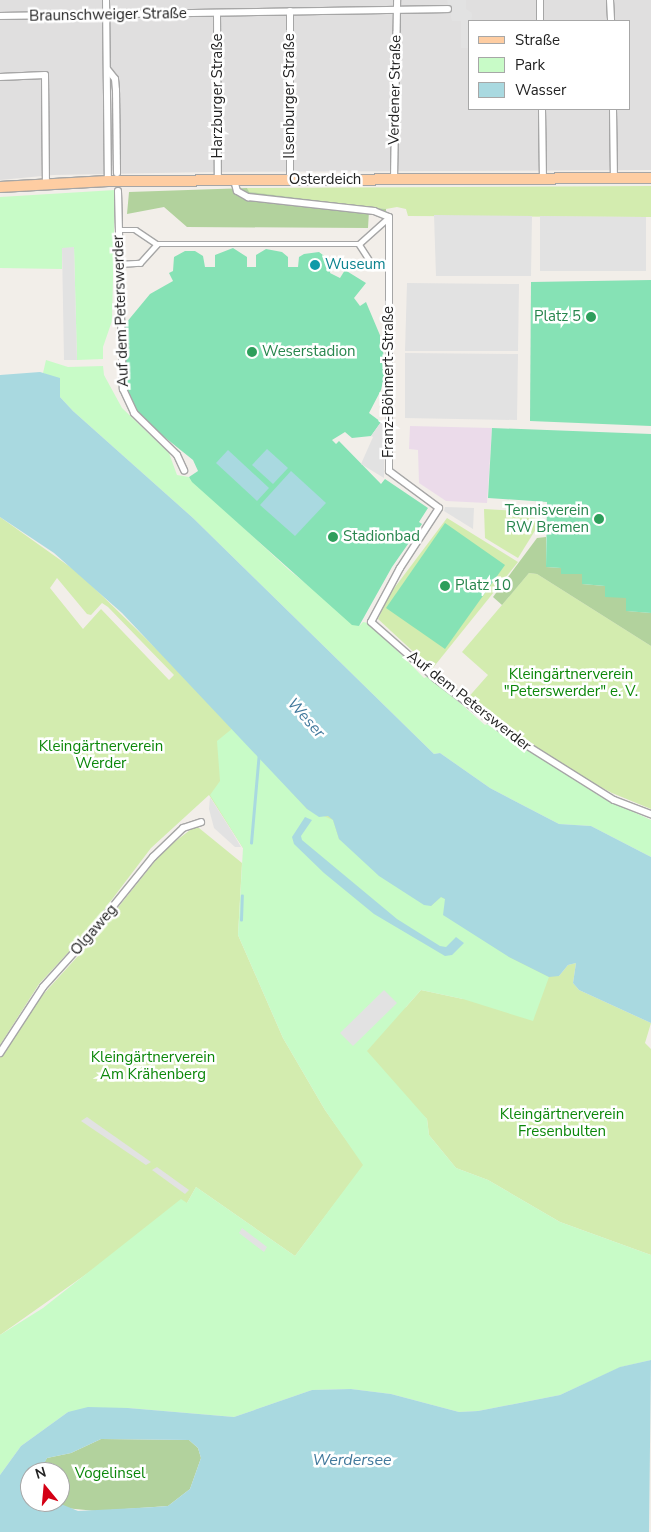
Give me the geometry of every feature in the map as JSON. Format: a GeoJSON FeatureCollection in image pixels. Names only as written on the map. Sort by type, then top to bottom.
{"type":"FeatureCollection","features":[{"type":"Feature","properties":{"kind":"main road","name":"Osterdeich"},"geometry":{"type":"LineString","coordinates":[[0,187],[108,181],[651,178]]}},
{"type":"Feature","properties":{"kind":"street"},"geometry":{"type":"LineString","coordinates":[[106,0],[108,181]]}},
{"type":"Feature","properties":{"kind":"street","name":"Verdener Straße"},"geometry":{"type":"LineString","coordinates":[[394,179],[397,0]]}},
{"type":"Feature","properties":{"kind":"street"},"geometry":{"type":"LineString","coordinates":[[540,0],[540,20]]}},
{"type":"Feature","properties":{"kind":"street"},"geometry":{"type":"LineString","coordinates":[[610,0],[611,20]]}},
{"type":"Feature","properties":{"kind":"street","name":"Braunschweiger Straße"},"geometry":{"type":"LineString","coordinates":[[0,16],[397,8],[448,9]]}},
{"type":"Feature","properties":{"kind":"street","name":"Ilsenburger Straße"},"geometry":{"type":"LineString","coordinates":[[290,11],[290,180]]}},
{"type":"Feature","properties":{"kind":"street","name":"Harzburger Straße"},"geometry":{"type":"LineString","coordinates":[[217,13],[218,180]]}},
{"type":"Feature","properties":{"kind":"street"},"geometry":{"type":"LineString","coordinates":[[107,69],[115,80],[116,90],[117,174]]}},
{"type":"Feature","properties":{"kind":"street"},"geometry":{"type":"LineString","coordinates":[[0,77],[45,75],[46,183]]}},
{"type":"Feature","properties":{"kind":"street"},"geometry":{"type":"LineString","coordinates":[[542,110],[543,178]]}},
{"type":"Feature","properties":{"kind":"street"},"geometry":{"type":"LineString","coordinates":[[613,110],[614,178]]}},
{"type":"Feature","properties":{"kind":"street"},"geometry":{"type":"LineString","coordinates":[[118,230],[136,230],[157,244],[359,244],[389,217],[374,211],[248,197],[237,192],[234,180]]}},
{"type":"Feature","properties":{"kind":"street","name":"Auf dem Peterswerder"},"geometry":{"type":"LineString","coordinates":[[118,191],[118,264],[125,398],[134,413],[177,454],[184,470]]}},
{"type":"Feature","properties":{"kind":"street","name":"Franz-Böhmert-Straße"},"geometry":{"type":"LineString","coordinates":[[371,622],[400,568],[439,508],[389,471],[389,217]]}},
{"type":"Feature","properties":{"kind":"street"},"geometry":{"type":"LineString","coordinates":[[118,264],[140,263],[157,244]]}},
{"type":"Feature","properties":{"kind":"street"},"geometry":{"type":"LineString","coordinates":[[359,244],[370,261]]}},
{"type":"Feature","properties":{"kind":"street","name":"Auf dem Peterswerder"},"geometry":{"type":"LineString","coordinates":[[371,622],[436,679],[507,733],[614,800],[651,814]]}},
{"type":"Feature","properties":{"kind":"street","name":"Olgaweg"},"geometry":{"type":"LineString","coordinates":[[0,1053],[43,987],[89,936],[153,857],[183,828],[201,822]]}},
{"type":"Feature","properties":{"kind":"shaded area"},"geometry":{"type":"Polygon","coordinates":[[[0,0],[651,0],[651,170],[209,172],[53,175],[0,180],[0,0]]]}},
{"type":"Feature","properties":{"kind":"shaded area"},"geometry":{"type":"Polygon","coordinates":[[[447,0],[466,0],[466,9],[472,13],[472,20],[468,20],[468,48],[461,48],[461,21],[452,21],[447,0]]]}},
{"type":"Feature","properties":{"kind":"shaded area"},"geometry":{"type":"Polygon","coordinates":[[[434,215],[532,216],[531,276],[436,276],[434,215]]]}},
{"type":"Feature","properties":{"kind":"shaded area"},"geometry":{"type":"Polygon","coordinates":[[[540,216],[646,217],[646,271],[540,271],[540,216]]]}},
{"type":"Feature","properties":{"kind":"shaded area"},"geometry":{"type":"Polygon","coordinates":[[[74,247],[77,360],[64,360],[62,248],[74,247]]]}},
{"type":"Feature","properties":{"kind":"shaded area"},"geometry":{"type":"Polygon","coordinates":[[[407,283],[519,284],[518,351],[405,351],[407,283]]]}},
{"type":"Feature","properties":{"kind":"shaded area"},"geometry":{"type":"Polygon","coordinates":[[[405,353],[518,354],[517,420],[405,418],[405,353]]]}},
{"type":"Feature","properties":{"kind":"shaded area"},"geometry":{"type":"Polygon","coordinates":[[[381,422],[385,422],[384,478],[361,464],[373,437],[371,436],[381,422]]]}},
{"type":"Feature","properties":{"kind":"shaded area"},"geometry":{"type":"Polygon","coordinates":[[[410,426],[492,428],[487,503],[446,501],[419,483],[418,450],[409,449],[410,426]]]}},
{"type":"Feature","properties":{"kind":"shaded area"},"geometry":{"type":"Polygon","coordinates":[[[445,507],[474,508],[473,529],[444,511],[445,507]]]}},
{"type":"Feature","properties":{"kind":"shaded area"},"geometry":{"type":"Polygon","coordinates":[[[210,797],[241,847],[235,847],[214,828],[209,809],[210,797]]]}},
{"type":"Feature","properties":{"kind":"shaded area"},"geometry":{"type":"Polygon","coordinates":[[[384,990],[397,1003],[353,1046],[340,1033],[384,990]]]}},
{"type":"Feature","properties":{"kind":"shaded area"},"geometry":{"type":"Polygon","coordinates":[[[87,1117],[151,1162],[146,1165],[81,1121],[87,1117]]]}},
{"type":"Feature","properties":{"kind":"shaded area"},"geometry":{"type":"Polygon","coordinates":[[[157,1167],[189,1190],[185,1194],[152,1170],[157,1167]]]}},
{"type":"Feature","properties":{"kind":"shaded area"},"geometry":{"type":"Polygon","coordinates":[[[242,1228],[267,1247],[264,1252],[239,1233],[242,1228]]]}},
{"type":"Feature","properties":{"kind":"green space"},"geometry":{"type":"Polygon","coordinates":[[[651,186],[651,217],[408,216],[406,209],[397,207],[386,209],[248,192],[247,188],[651,186]]]}},
{"type":"Feature","properties":{"kind":"green space"},"geometry":{"type":"Polygon","coordinates":[[[247,188],[249,192],[386,209],[386,214],[369,211],[368,228],[187,227],[164,207],[127,214],[129,192],[247,188]]]}},
{"type":"Feature","properties":{"kind":"green space"},"geometry":{"type":"Polygon","coordinates":[[[115,190],[112,321],[103,347],[103,359],[77,360],[74,248],[62,248],[62,269],[0,268],[0,197],[115,190]]]}},
{"type":"Feature","properties":{"kind":"green space","name":"Weserstadion"},"geometry":{"type":"Polygon","coordinates":[[[233,248],[247,257],[247,267],[256,267],[256,255],[266,249],[282,252],[288,257],[288,267],[298,267],[299,257],[304,254],[319,252],[332,262],[330,273],[340,278],[345,270],[366,283],[354,298],[360,306],[366,302],[382,340],[385,372],[381,390],[369,413],[381,422],[371,436],[352,438],[345,432],[332,440],[336,444],[339,441],[381,484],[385,479],[428,508],[419,522],[422,524],[392,567],[359,626],[352,625],[192,482],[189,477],[198,471],[193,460],[137,415],[120,374],[119,347],[126,323],[150,294],[173,281],[169,273],[173,271],[174,257],[185,251],[195,251],[203,256],[205,267],[215,267],[215,255],[233,248]]]}},
{"type":"Feature","properties":{"kind":"green space"},"geometry":{"type":"Polygon","coordinates":[[[651,280],[651,426],[530,421],[531,282],[651,280]]]}},
{"type":"Feature","properties":{"kind":"green space"},"geometry":{"type":"Polygon","coordinates":[[[46,360],[68,367],[103,366],[104,375],[122,408],[169,453],[177,475],[189,477],[289,570],[359,626],[363,622],[376,629],[424,678],[429,676],[485,725],[487,724],[601,797],[651,820],[651,857],[591,826],[559,824],[490,788],[440,753],[434,754],[193,518],[73,411],[60,397],[55,378],[43,373],[46,360]]]}},
{"type":"Feature","properties":{"kind":"green space","name":"Tennisverein RW Bremen"},"geometry":{"type":"Polygon","coordinates":[[[492,428],[651,434],[651,613],[626,611],[626,598],[605,597],[605,586],[582,584],[582,574],[561,574],[561,568],[546,567],[547,502],[488,498],[492,428]]]}},
{"type":"Feature","properties":{"kind":"green space"},"geometry":{"type":"Polygon","coordinates":[[[484,509],[518,511],[537,519],[536,529],[518,558],[485,538],[484,509]]]}},
{"type":"Feature","properties":{"kind":"green space","name":"Kleingärtnerverein Werder"},"geometry":{"type":"Polygon","coordinates":[[[0,517],[80,574],[184,676],[248,745],[243,848],[209,795],[151,848],[88,931],[39,984],[0,1045],[0,517]],[[57,578],[50,588],[83,629],[101,609],[169,680],[174,675],[108,607],[102,603],[91,615],[87,614],[57,578]]]}},
{"type":"Feature","properties":{"kind":"green space","name":"Platz 10"},"geometry":{"type":"Polygon","coordinates":[[[447,518],[518,562],[432,669],[378,619],[389,595],[447,518]]]}},
{"type":"Feature","properties":{"kind":"green space","name":"Platz 10"},"geometry":{"type":"Polygon","coordinates":[[[445,523],[505,565],[445,649],[386,608],[445,523]]]}},
{"type":"Feature","properties":{"kind":"green space"},"geometry":{"type":"Polygon","coordinates":[[[546,537],[546,567],[561,568],[561,574],[582,574],[582,584],[605,586],[627,598],[627,611],[651,613],[651,646],[537,574],[529,573],[502,605],[493,597],[537,538],[546,537]]]}},
{"type":"Feature","properties":{"kind":"green space","name":"Kleingärtnerverein \"Peterswerder\" e. V."},"geometry":{"type":"Polygon","coordinates":[[[529,573],[537,574],[651,646],[651,809],[612,793],[561,766],[466,700],[488,675],[462,652],[529,573]]]}},
{"type":"Feature","properties":{"kind":"green space"},"geometry":{"type":"Polygon","coordinates":[[[233,728],[307,809],[333,820],[339,839],[431,906],[441,897],[445,899],[509,957],[549,977],[533,1021],[463,999],[421,990],[367,1051],[427,1119],[429,1135],[456,1168],[488,1180],[560,1222],[651,1255],[651,1360],[621,1367],[560,1395],[478,1411],[459,1412],[391,1394],[351,1389],[312,1390],[234,1417],[128,1408],[68,1412],[21,1446],[0,1475],[0,1335],[43,1308],[181,1199],[187,1203],[196,1187],[295,1256],[363,1165],[325,1110],[283,1038],[238,935],[243,848],[210,795],[220,781],[217,741],[233,728]]]}},
{"type":"Feature","properties":{"kind":"green space","name":"Kleingärtnerverein Fresenbulten"},"geometry":{"type":"Polygon","coordinates":[[[265,763],[559,976],[568,965],[576,963],[573,983],[579,990],[651,1023],[645,1043],[651,1049],[651,1255],[560,1222],[488,1180],[456,1168],[429,1135],[427,1119],[332,1037],[406,1007],[421,990],[463,999],[265,763]]]}},
{"type":"Feature","properties":{"kind":"green space","name":"Kleingärtnerverein Am Krähenberg"},"geometry":{"type":"Polygon","coordinates":[[[194,827],[199,828],[242,863],[238,935],[283,1038],[325,1110],[364,1165],[295,1256],[196,1187],[187,1203],[0,1335],[0,1058],[39,999],[88,945],[164,850],[194,827]]]}},
{"type":"Feature","properties":{"kind":"green space","name":"Vogelinsel"},"geometry":{"type":"Polygon","coordinates":[[[101,1439],[189,1440],[198,1448],[201,1458],[190,1489],[168,1506],[96,1511],[70,1508],[70,1462],[44,1462],[47,1458],[71,1453],[101,1439]]]}},
{"type":"Feature","properties":{"kind":"water","name":"Weser"},"geometry":{"type":"Polygon","coordinates":[[[40,372],[60,378],[60,397],[73,411],[193,518],[434,754],[440,753],[490,788],[559,824],[591,826],[651,857],[651,1023],[579,990],[573,983],[576,963],[568,965],[559,976],[549,977],[509,957],[443,915],[445,899],[441,897],[431,906],[424,905],[379,876],[339,839],[333,820],[328,816],[319,817],[307,809],[122,613],[54,553],[0,517],[0,375],[40,372]]]}},
{"type":"Feature","properties":{"kind":"water"},"geometry":{"type":"Polygon","coordinates":[[[267,449],[288,468],[273,484],[252,465],[267,449]]]}},
{"type":"Feature","properties":{"kind":"water"},"geometry":{"type":"Polygon","coordinates":[[[228,450],[269,488],[257,501],[216,463],[228,450]]]}},
{"type":"Feature","properties":{"kind":"water"},"geometry":{"type":"Polygon","coordinates":[[[291,471],[326,503],[295,536],[260,505],[291,471]]]}},
{"type":"Feature","properties":{"kind":"water"},"geometry":{"type":"Polygon","coordinates":[[[305,817],[312,820],[301,836],[302,840],[397,919],[440,946],[446,947],[456,937],[464,943],[452,955],[445,956],[374,914],[324,873],[294,844],[292,837],[305,817]]]}},
{"type":"Feature","properties":{"kind":"water","name":"Werdersee"},"geometry":{"type":"Polygon","coordinates":[[[651,1360],[649,1532],[0,1532],[0,1475],[21,1446],[68,1412],[88,1407],[128,1408],[234,1417],[312,1390],[351,1389],[391,1394],[459,1412],[478,1411],[560,1395],[620,1367],[651,1360]],[[101,1439],[71,1453],[47,1458],[45,1462],[20,1462],[20,1512],[70,1512],[70,1508],[78,1511],[168,1506],[190,1489],[201,1458],[198,1448],[189,1440],[101,1439]]]}},
{"type":"Feature","properties":{"kind":"waterway"},"geometry":{"type":"LineString","coordinates":[[251,843],[259,752]]}},
{"type":"Feature","properties":{"kind":"waterway"},"geometry":{"type":"LineString","coordinates":[[241,920],[242,896]]}},
{"type":"Feature","properties":{"kind":"place","name":"Wuseum"},"geometry":{"type":"Point","coordinates":[315,265]}},
{"type":"Feature","properties":{"kind":"place","name":"Platz 5"},"geometry":{"type":"Point","coordinates":[591,317]}},
{"type":"Feature","properties":{"kind":"place","name":"Weserstadion"},"geometry":{"type":"Point","coordinates":[252,352]}},
{"type":"Feature","properties":{"kind":"place","name":"Tennisverein RW Bremen"},"geometry":{"type":"Point","coordinates":[599,519]}},
{"type":"Feature","properties":{"kind":"place","name":"Stadionbad"},"geometry":{"type":"Point","coordinates":[333,537]}},
{"type":"Feature","properties":{"kind":"place","name":"Platz 10"},"geometry":{"type":"Point","coordinates":[445,586]}}]}
